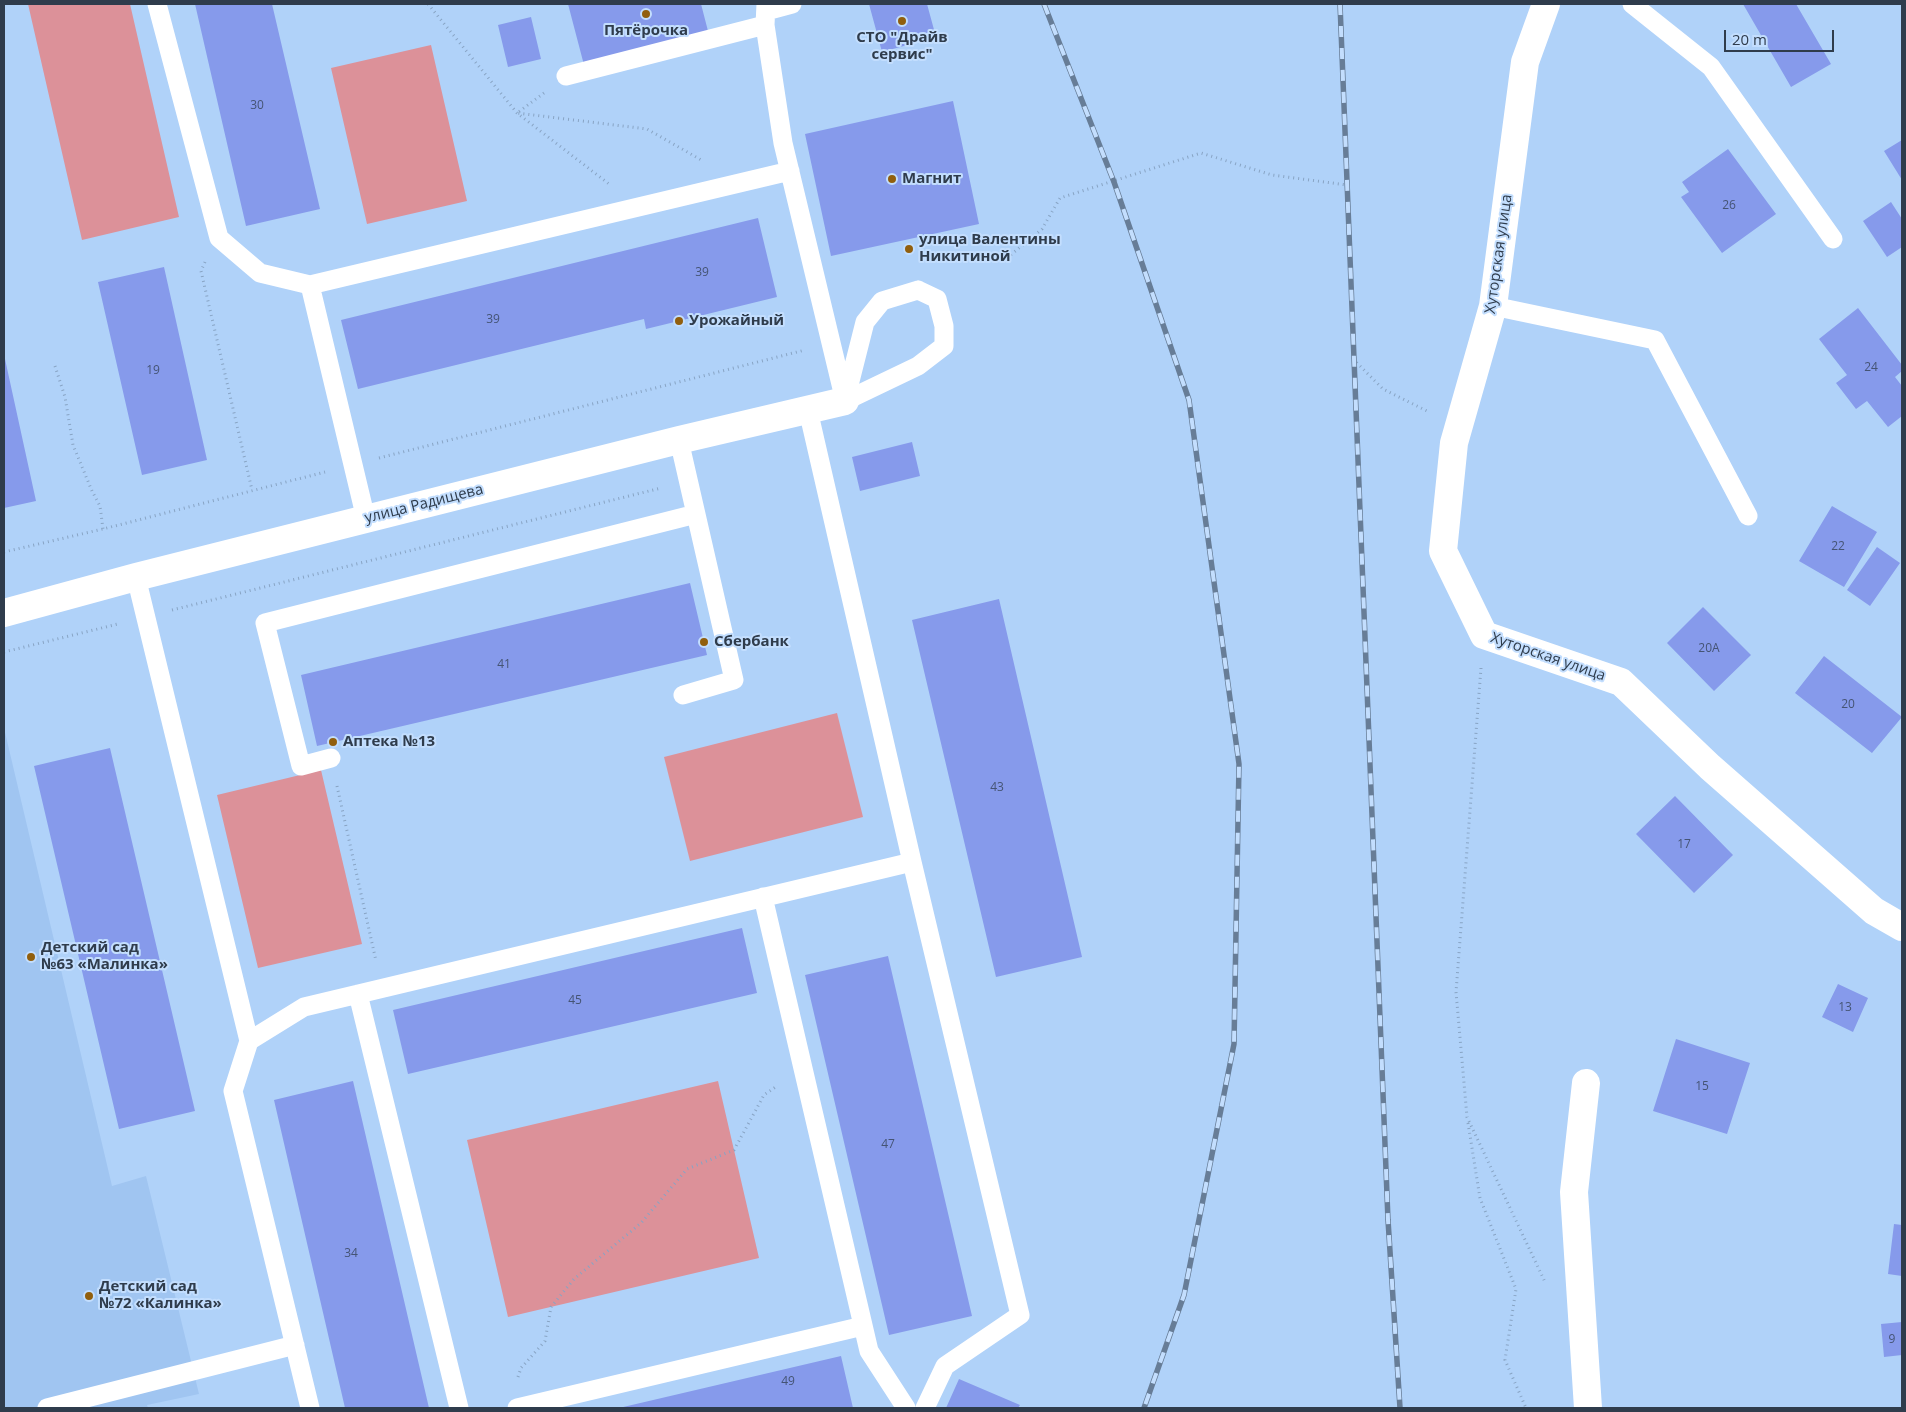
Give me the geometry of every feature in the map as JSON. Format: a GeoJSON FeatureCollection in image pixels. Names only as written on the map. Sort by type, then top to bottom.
{"type":"FeatureCollection","features":[{"type":"Feature","properties":{"kind":"street","name":"Хуторская улица"},"geometry":{"type":"LineString","coordinates":[[1546,4],[1525,62],[1494,306],[1454,443],[1443,551],[1484,635],[1621,682],[1710,767],[1874,911],[1902,927]]}},
{"type":"Feature","properties":{"kind":"street","name":"улица Радищева"},"geometry":{"type":"LineString","coordinates":[[4,613],[136,577],[679,440],[845,401]]}},
{"type":"Feature","properties":{"kind":"street"},"geometry":{"type":"LineString","coordinates":[[1586,1083],[1574,1192],[1588,1408]]}},
{"type":"Feature","properties":{"kind":"lane"},"geometry":{"type":"LineString","coordinates":[[157,4],[218,238],[260,273],[310,285],[790,172]]}},
{"type":"Feature","properties":{"kind":"lane"},"geometry":{"type":"LineString","coordinates":[[566,76],[792,4]]}},
{"type":"Feature","properties":{"kind":"lane"},"geometry":{"type":"LineString","coordinates":[[1632,4],[1711,67],[1833,239]]}},
{"type":"Feature","properties":{"kind":"lane"},"geometry":{"type":"LineString","coordinates":[[765,13],[783,143],[845,401]]}},
{"type":"Feature","properties":{"kind":"lane"},"geometry":{"type":"LineString","coordinates":[[310,285],[366,519]]}},
{"type":"Feature","properties":{"kind":"lane"},"geometry":{"type":"LineString","coordinates":[[918,290],[937,299],[944,326],[944,346],[918,366],[845,401],[865,322],[882,301],[918,290]]}},
{"type":"Feature","properties":{"kind":"lane"},"geometry":{"type":"LineString","coordinates":[[1494,306],[1655,340],[1748,516]]}},
{"type":"Feature","properties":{"kind":"lane"},"geometry":{"type":"LineString","coordinates":[[808,410],[912,862],[1020,1315],[945,1366],[925,1408]]}},
{"type":"Feature","properties":{"kind":"lane"},"geometry":{"type":"LineString","coordinates":[[679,440],[734,680],[683,695]]}},
{"type":"Feature","properties":{"kind":"lane"},"geometry":{"type":"LineString","coordinates":[[331,758],[301,766],[265,623],[696,514]]}},
{"type":"Feature","properties":{"kind":"lane"},"geometry":{"type":"LineString","coordinates":[[136,577],[249,1041],[233,1091],[310,1408]]}},
{"type":"Feature","properties":{"kind":"lane"},"geometry":{"type":"LineString","coordinates":[[249,1041],[304,1007],[912,862]]}},
{"type":"Feature","properties":{"kind":"lane"},"geometry":{"type":"LineString","coordinates":[[763,897],[863,1326],[870,1351],[906,1408]]}},
{"type":"Feature","properties":{"kind":"lane"},"geometry":{"type":"LineString","coordinates":[[358,994],[460,1408]]}},
{"type":"Feature","properties":{"kind":"lane"},"geometry":{"type":"LineString","coordinates":[[517,1408],[863,1326]]}},
{"type":"Feature","properties":{"kind":"lane"},"geometry":{"type":"LineString","coordinates":[[47,1408],[295,1345]]}},
{"type":"Feature","properties":{"kind":"path"},"geometry":{"type":"LineString","coordinates":[[428,4],[517,112],[639,207]]}},
{"type":"Feature","properties":{"kind":"path"},"geometry":{"type":"LineString","coordinates":[[517,112],[566,76]]}},
{"type":"Feature","properties":{"kind":"path"},"geometry":{"type":"LineString","coordinates":[[517,112],[647,129],[741,183]]}},
{"type":"Feature","properties":{"kind":"path"},"geometry":{"type":"LineString","coordinates":[[1008,258],[1042,228],[1060,198],[1201,153],[1272,175],[1347,185]]}},
{"type":"Feature","properties":{"kind":"path"},"geometry":{"type":"LineString","coordinates":[[218,238],[201,271],[252,490]]}},
{"type":"Feature","properties":{"kind":"path"},"geometry":{"type":"LineString","coordinates":[[4,552],[103,529],[832,344]]}},
{"type":"Feature","properties":{"kind":"path"},"geometry":{"type":"LineString","coordinates":[[1353,359],[1383,389],[1429,412],[1454,443]]}},
{"type":"Feature","properties":{"kind":"path"},"geometry":{"type":"LineString","coordinates":[[55,366],[65,397],[73,445],[100,506],[103,529]]}},
{"type":"Feature","properties":{"kind":"path"},"geometry":{"type":"LineString","coordinates":[[4,652],[688,481]]}},
{"type":"Feature","properties":{"kind":"path"},"geometry":{"type":"LineString","coordinates":[[244,550],[265,623]]}},
{"type":"Feature","properties":{"kind":"path"},"geometry":{"type":"LineString","coordinates":[[1484,635],[1456,992],[1467,1117],[1480,1198],[1516,1289],[1505,1360],[1526,1408]]}},
{"type":"Feature","properties":{"kind":"path"},"geometry":{"type":"LineString","coordinates":[[331,758],[382,988]]}},
{"type":"Feature","properties":{"kind":"path"},"geometry":{"type":"LineString","coordinates":[[516,1384],[522,1368],[545,1341],[551,1307],[574,1279],[641,1222],[687,1169],[734,1150],[764,1095],[803,1068]]}},
{"type":"Feature","properties":{"kind":"path"},"geometry":{"type":"LineString","coordinates":[[1467,1117],[1551,1294],[1581,1299]]}},
{"type":"Feature","properties":{"kind":"shaded area"},"geometry":{"type":"Polygon","coordinates":[[[28,4],[130,4],[179,217],[82,240],[28,4]]]}},
{"type":"Feature","properties":{"kind":"shaded area"},"geometry":{"type":"Polygon","coordinates":[[[431,45],[467,201],[367,224],[331,68],[431,45]]]}},
{"type":"Feature","properties":{"kind":"shaded area"},"geometry":{"type":"Polygon","coordinates":[[[837,713],[863,817],[690,861],[664,757],[837,713]]]}},
{"type":"Feature","properties":{"kind":"shaded area"},"geometry":{"type":"Polygon","coordinates":[[[4,728],[112,1186],[146,1176],[199,1394],[147,1405],[148,1408],[4,1408],[4,728]]]}},
{"type":"Feature","properties":{"kind":"shaded area"},"geometry":{"type":"Polygon","coordinates":[[[321,770],[362,944],[258,968],[217,795],[321,770]]]}},
{"type":"Feature","properties":{"kind":"shaded area"},"geometry":{"type":"Polygon","coordinates":[[[718,1081],[759,1258],[508,1317],[467,1140],[718,1081]]]}},
{"type":"Feature","properties":{"kind":"building"},"geometry":{"type":"Polygon","coordinates":[[[195,4],[272,4],[320,209],[246,226],[195,4]]]}},
{"type":"Feature","properties":{"kind":"building"},"geometry":{"type":"Polygon","coordinates":[[[568,4],[701,4],[708,31],[584,65],[568,4]]]}},
{"type":"Feature","properties":{"kind":"building","name":"СТО \"Драйв сервис\""},"geometry":{"type":"Polygon","coordinates":[[[869,4],[927,4],[936,37],[882,52],[869,4]]]}},
{"type":"Feature","properties":{"kind":"building"},"geometry":{"type":"Polygon","coordinates":[[[1743,4],[1796,4],[1831,64],[1791,87],[1743,4]]]}},
{"type":"Feature","properties":{"kind":"building"},"geometry":{"type":"Polygon","coordinates":[[[531,17],[541,59],[508,67],[498,25],[531,17]]]}},
{"type":"Feature","properties":{"kind":"building","name":"Магнит"},"geometry":{"type":"Polygon","coordinates":[[[953,101],[979,224],[831,256],[805,134],[953,101]]]}},
{"type":"Feature","properties":{"kind":"building"},"geometry":{"type":"Polygon","coordinates":[[[1902,140],[1902,180],[1884,151],[1902,140]]]}},
{"type":"Feature","properties":{"kind":"building"},"geometry":{"type":"Polygon","coordinates":[[[1728,149],[1776,214],[1722,253],[1681,197],[1689,192],[1682,182],[1728,149]]]}},
{"type":"Feature","properties":{"kind":"building"},"geometry":{"type":"Polygon","coordinates":[[[1891,202],[1902,219],[1902,247],[1887,257],[1863,221],[1891,202]]]}},
{"type":"Feature","properties":{"kind":"building"},"geometry":{"type":"Polygon","coordinates":[[[758,218],[777,297],[646,329],[644,319],[358,389],[341,320],[758,218]]]}},
{"type":"Feature","properties":{"kind":"building"},"geometry":{"type":"Polygon","coordinates":[[[164,267],[207,460],[142,475],[98,282],[164,267]]]}},
{"type":"Feature","properties":{"kind":"building"},"geometry":{"type":"Polygon","coordinates":[[[1858,308],[1902,365],[1902,371],[1895,377],[1902,386],[1902,416],[1888,427],[1867,401],[1856,409],[1836,383],[1847,375],[1819,339],[1858,308]]]}},
{"type":"Feature","properties":{"kind":"building"},"geometry":{"type":"Polygon","coordinates":[[[4,360],[36,501],[4,508],[4,360]]]}},
{"type":"Feature","properties":{"kind":"building"},"geometry":{"type":"Polygon","coordinates":[[[912,442],[920,476],[860,491],[852,457],[912,442]]]}},
{"type":"Feature","properties":{"kind":"building"},"geometry":{"type":"Polygon","coordinates":[[[1832,506],[1877,532],[1844,587],[1799,561],[1832,506]]]}},
{"type":"Feature","properties":{"kind":"building"},"geometry":{"type":"Polygon","coordinates":[[[1877,547],[1900,563],[1870,606],[1847,590],[1877,547]]]}},
{"type":"Feature","properties":{"kind":"building"},"geometry":{"type":"Polygon","coordinates":[[[690,583],[707,655],[317,746],[301,675],[690,583]]]}},
{"type":"Feature","properties":{"kind":"building"},"geometry":{"type":"Polygon","coordinates":[[[999,599],[1082,957],[996,977],[912,620],[999,599]]]}},
{"type":"Feature","properties":{"kind":"building"},"geometry":{"type":"Polygon","coordinates":[[[1703,607],[1751,655],[1714,691],[1667,643],[1703,607]]]}},
{"type":"Feature","properties":{"kind":"building"},"geometry":{"type":"Polygon","coordinates":[[[1824,656],[1902,717],[1872,753],[1795,693],[1824,656]]]}},
{"type":"Feature","properties":{"kind":"building"},"geometry":{"type":"Polygon","coordinates":[[[110,748],[195,1111],[119,1129],[34,766],[110,748]]]}},
{"type":"Feature","properties":{"kind":"building"},"geometry":{"type":"Polygon","coordinates":[[[1675,796],[1733,855],[1694,893],[1636,834],[1675,796]]]}},
{"type":"Feature","properties":{"kind":"building"},"geometry":{"type":"Polygon","coordinates":[[[742,928],[757,993],[408,1074],[393,1010],[742,928]]]}},
{"type":"Feature","properties":{"kind":"building"},"geometry":{"type":"Polygon","coordinates":[[[888,956],[972,1316],[889,1335],[805,975],[888,956]]]}},
{"type":"Feature","properties":{"kind":"building"},"geometry":{"type":"Polygon","coordinates":[[[1838,984],[1868,998],[1853,1032],[1822,1017],[1838,984]]]}},
{"type":"Feature","properties":{"kind":"building"},"geometry":{"type":"Polygon","coordinates":[[[1676,1039],[1750,1063],[1727,1134],[1653,1111],[1676,1039]]]}},
{"type":"Feature","properties":{"kind":"building"},"geometry":{"type":"Polygon","coordinates":[[[353,1081],[429,1408],[345,1408],[274,1100],[353,1081]]]}},
{"type":"Feature","properties":{"kind":"building"},"geometry":{"type":"Polygon","coordinates":[[[1894,1224],[1902,1225],[1902,1276],[1888,1274],[1894,1224]]]}},
{"type":"Feature","properties":{"kind":"building"},"geometry":{"type":"Polygon","coordinates":[[[1902,1322],[1902,1355],[1884,1357],[1881,1324],[1902,1322]]]}},
{"type":"Feature","properties":{"kind":"building"},"geometry":{"type":"Polygon","coordinates":[[[841,1356],[853,1408],[619,1408],[841,1356]]]}},
{"type":"Feature","properties":{"kind":"building"},"geometry":{"type":"Polygon","coordinates":[[[959,1379],[1020,1405],[1018,1408],[946,1408],[959,1379]]]}},
{"type":"Feature","properties":{"kind":"railway"},"geometry":{"type":"LineString","coordinates":[[1044,4],[1114,182],[1189,400],[1239,764],[1234,1044],[1184,1295],[1144,1408]]}},
{"type":"Feature","properties":{"kind":"railway"},"geometry":{"type":"LineString","coordinates":[[1340,4],[1388,1220],[1400,1408]]}},
{"type":"Feature","properties":{"kind":"place","name":"Пятёрочка"},"geometry":{"type":"Point","coordinates":[646,14]}},
{"type":"Feature","properties":{"kind":"place","name":"СТО \"Драйв сервис\""},"geometry":{"type":"Point","coordinates":[902,21]}},
{"type":"Feature","properties":{"kind":"place","name":"Магнит"},"geometry":{"type":"Point","coordinates":[892,179]}},
{"type":"Feature","properties":{"kind":"place","name":"улица Валентины Никитиной"},"geometry":{"type":"Point","coordinates":[909,249]}},
{"type":"Feature","properties":{"kind":"place","name":"Урожайный"},"geometry":{"type":"Point","coordinates":[679,321]}},
{"type":"Feature","properties":{"kind":"place","name":"Сбербанк"},"geometry":{"type":"Point","coordinates":[704,642]}},
{"type":"Feature","properties":{"kind":"place","name":"Аптека №13"},"geometry":{"type":"Point","coordinates":[333,742]}},
{"type":"Feature","properties":{"kind":"place","name":"Детский сад №63 «Малинка»"},"geometry":{"type":"Point","coordinates":[31,957]}},
{"type":"Feature","properties":{"kind":"place","name":"Детский сад №72 «Калинка»"},"geometry":{"type":"Point","coordinates":[89,1296]}}]}
